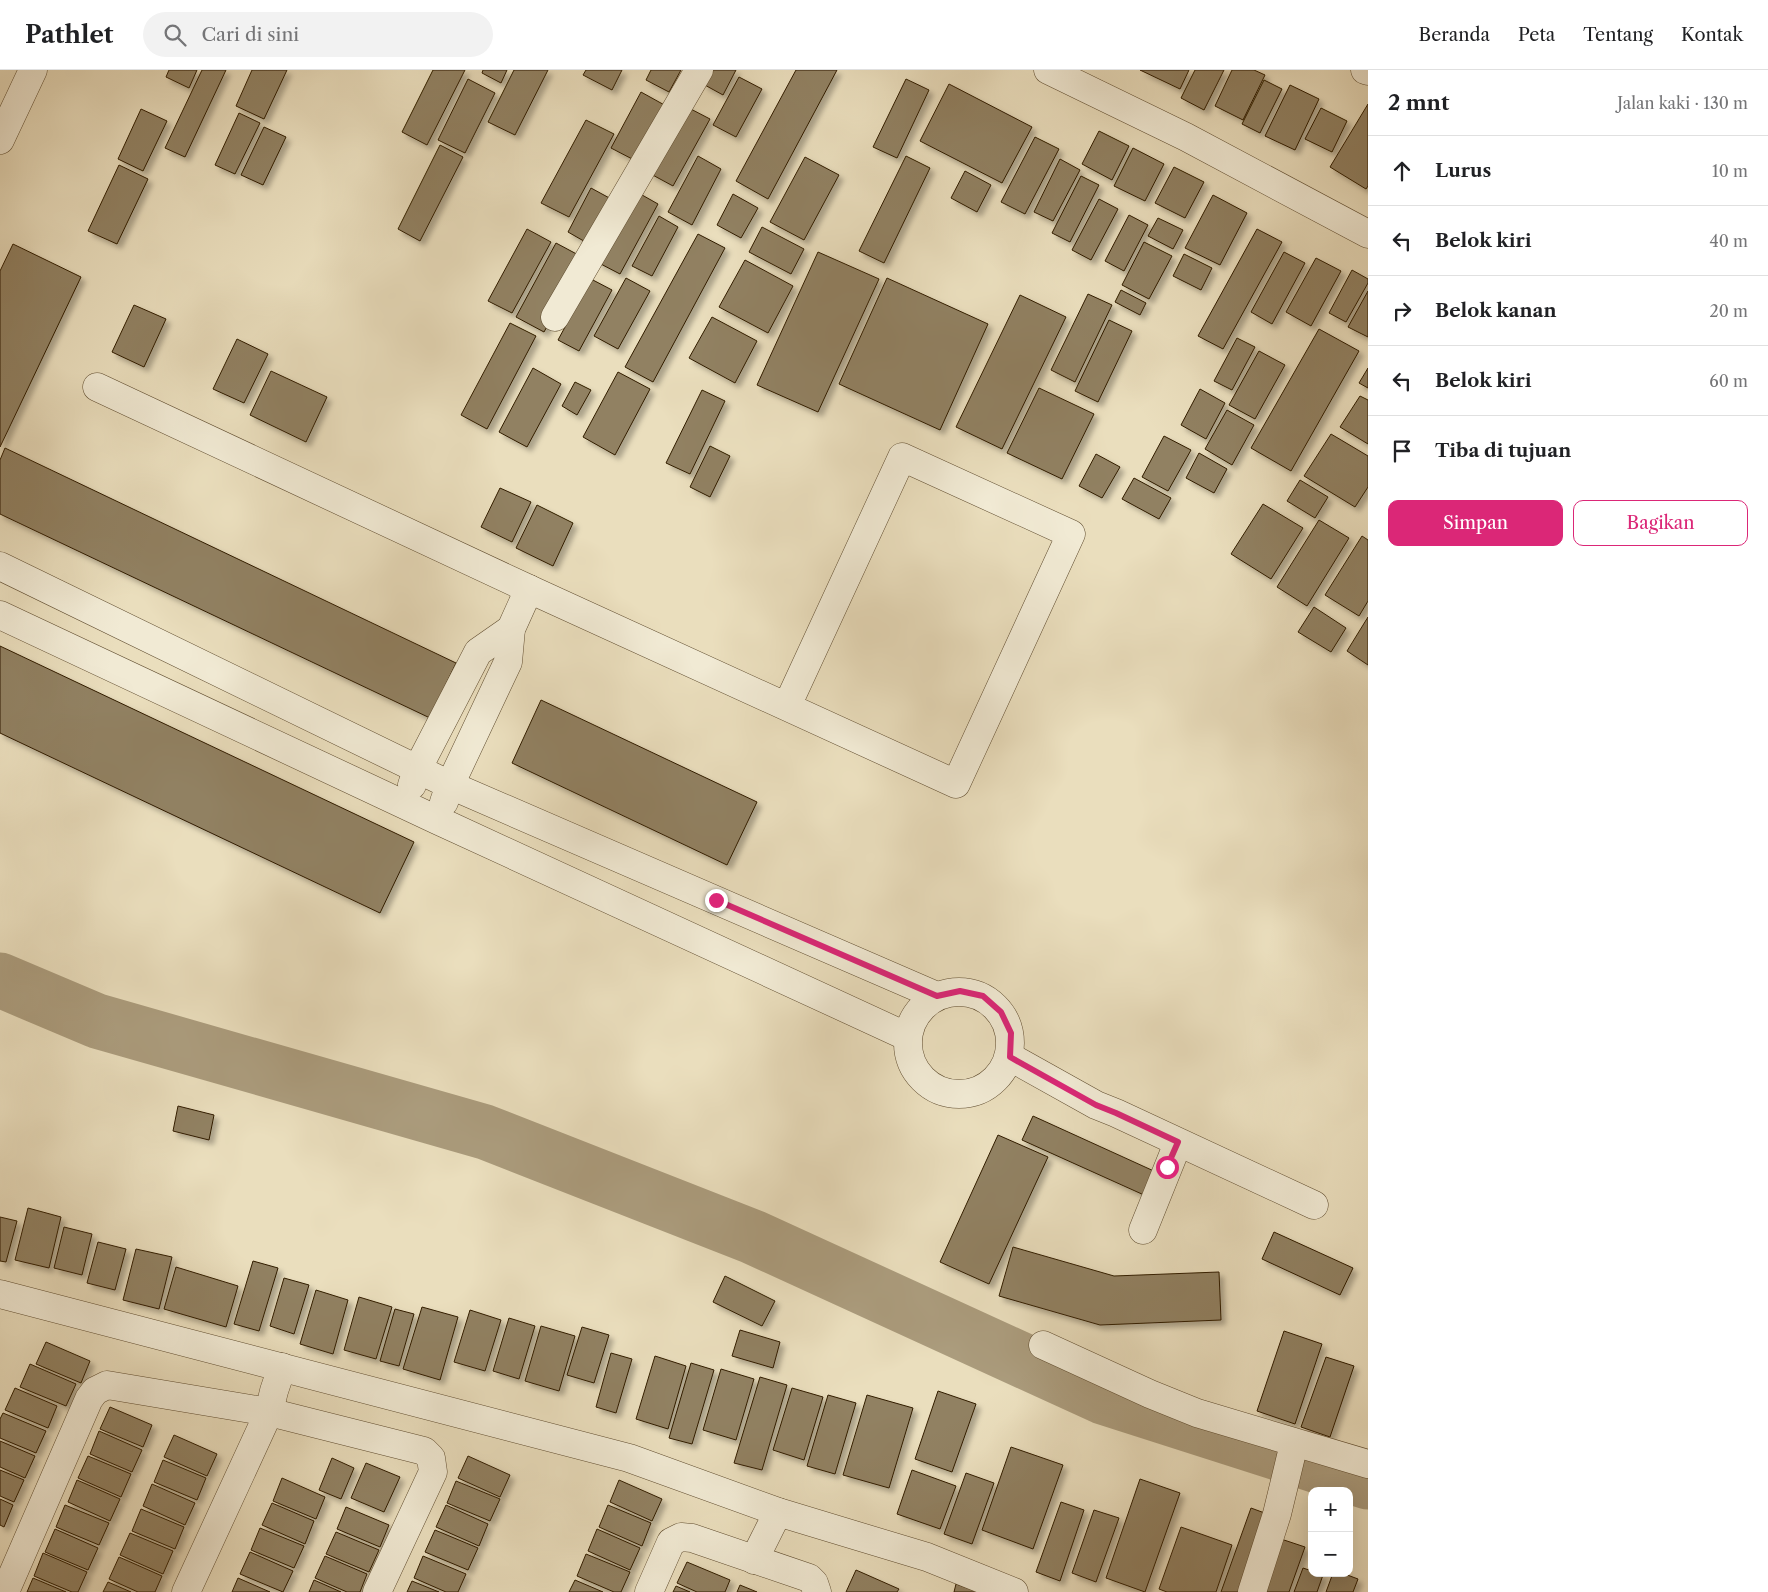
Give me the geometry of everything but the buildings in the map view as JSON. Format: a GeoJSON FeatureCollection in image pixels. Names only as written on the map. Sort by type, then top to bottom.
{"type":"FeatureCollection","features":[{"type":"Feature","properties":{"kind":"street"},"geometry":{"type":"LineString","coordinates":[[0,140],[33,70]]}},
{"type":"Feature","properties":{"kind":"street"},"geometry":{"type":"LineString","coordinates":[[555,317],[699,70]]}},
{"type":"Feature","properties":{"kind":"street"},"geometry":{"type":"LineString","coordinates":[[1048,70],[1186,137],[1368,234]]}},
{"type":"Feature","properties":{"kind":"street"},"geometry":{"type":"LineString","coordinates":[[96,387],[529,589],[956,784],[1071,534],[902,457],[787,706]]}},
{"type":"Feature","properties":{"kind":"street"},"geometry":{"type":"LineString","coordinates":[[0,566],[450,784],[937,996]]}},
{"type":"Feature","properties":{"kind":"street"},"geometry":{"type":"LineString","coordinates":[[437,820],[450,784],[508,662],[511,629],[529,589]]}},
{"type":"Feature","properties":{"kind":"street"},"geometry":{"type":"LineString","coordinates":[[0,615],[437,820],[908,1037]]}},
{"type":"Feature","properties":{"kind":"street"},"geometry":{"type":"LineString","coordinates":[[405,804],[418,768],[478,652],[511,629]]}},
{"type":"Feature","properties":{"kind":"street"},"geometry":{"type":"LineString","coordinates":[[697,939],[716,900]]}},
{"type":"Feature","properties":{"kind":"street"},"geometry":{"type":"LineString","coordinates":[[960,991],[983,996],[1001,1012],[1011,1033],[1010,1057],[997,1079],[975,1092],[949,1094],[926,1083],[911,1062],[908,1037],[917,1013],[937,996],[960,991]]}},
{"type":"Feature","properties":{"kind":"street"},"geometry":{"type":"LineString","coordinates":[[1010,1057],[1096,1105],[1314,1206]]}},
{"type":"Feature","properties":{"kind":"street"},"geometry":{"type":"LineString","coordinates":[[1143,1230],[1178,1142]]}},
{"type":"Feature","properties":{"kind":"street"},"geometry":{"type":"LineString","coordinates":[[0,1294],[629,1458],[778,1512],[927,1556],[1014,1592]]}},
{"type":"Feature","properties":{"kind":"street"},"geometry":{"type":"LineString","coordinates":[[1042,1345],[1197,1413],[1292,1447],[1368,1464]]}},
{"type":"Feature","properties":{"kind":"street"},"geometry":{"type":"LineString","coordinates":[[186,1592],[269,1412],[282,1367]]}},
{"type":"Feature","properties":{"kind":"street"},"geometry":{"type":"LineString","coordinates":[[5,1592],[89,1399],[95,1391],[107,1386],[269,1412],[424,1451],[432,1458],[433,1472],[377,1592]]}},
{"type":"Feature","properties":{"kind":"street"},"geometry":{"type":"LineString","coordinates":[[1252,1592],[1277,1514],[1292,1447]]}},
{"type":"Feature","properties":{"kind":"street"},"geometry":{"type":"LineString","coordinates":[[754,1560],[778,1512]]}},
{"type":"Feature","properties":{"kind":"street"},"geometry":{"type":"LineString","coordinates":[[649,1592],[671,1542],[681,1537],[692,1538],[809,1578],[814,1583],[817,1592]]}},
{"type":"Feature","properties":{"kind":"waterway"},"geometry":{"type":"LineString","coordinates":[[0,980],[97,1021],[485,1132],[753,1237],[1103,1397],[1368,1482]]}},
{"type":"Feature","properties":{"kind":"route"},"geometry":{"type":"LineString","coordinates":[[716,900],[937,996],[960,991],[983,996],[1001,1012],[1011,1033],[1010,1057],[1096,1105],[1178,1142],[1167,1167]]}}]}
